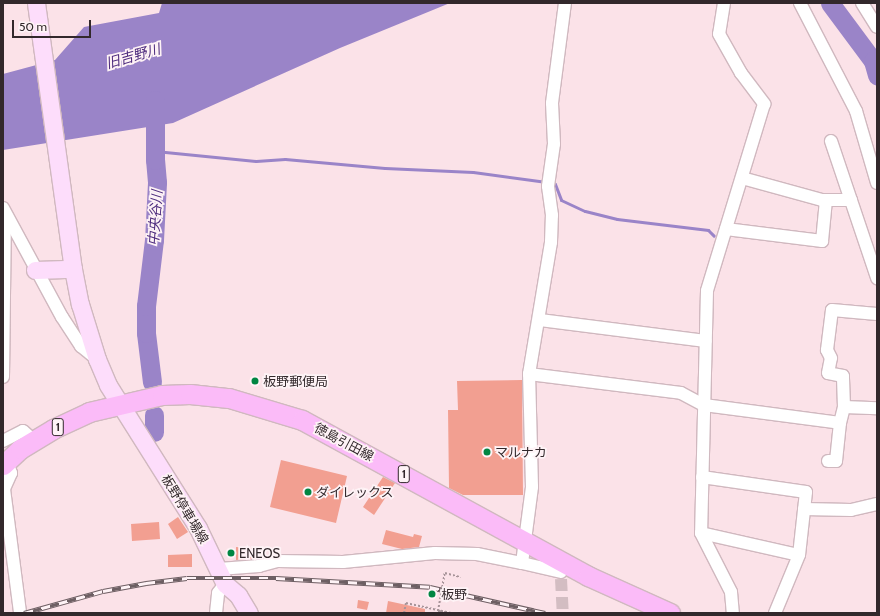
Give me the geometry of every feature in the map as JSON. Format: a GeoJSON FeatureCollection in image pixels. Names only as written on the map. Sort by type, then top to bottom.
{"type":"FeatureCollection","features":[{"type":"Feature","properties":{"kind":"main road","name":"徳島引田線"},"geometry":{"type":"LineString","coordinates":[[5,463],[34,441],[89,412],[162,395],[190,394],[229,398],[272,409],[332,435],[588,576],[670,613]]}},
{"type":"Feature","properties":{"kind":"street","name":"板野停車場線"},"geometry":{"type":"LineString","coordinates":[[36,3],[73,270],[80,304],[97,359],[108,385],[198,528],[222,576],[238,595],[249,613]]}},
{"type":"Feature","properties":{"kind":"street"},"geometry":{"type":"LineString","coordinates":[[522,563],[532,487],[529,374],[540,320],[551,242],[552,215],[548,183],[554,144],[552,103],[565,3]]}},
{"type":"Feature","properties":{"kind":"street"},"geometry":{"type":"LineString","coordinates":[[724,3],[719,34],[741,73],[764,104],[707,291],[701,533],[731,592],[733,613]]}},
{"type":"Feature","properties":{"kind":"street"},"geometry":{"type":"LineString","coordinates":[[800,3],[856,111],[877,183]]}},
{"type":"Feature","properties":{"kind":"street"},"geometry":{"type":"LineString","coordinates":[[862,3],[877,27]]}},
{"type":"Feature","properties":{"kind":"street"},"geometry":{"type":"LineString","coordinates":[[831,141],[877,278]]}},
{"type":"Feature","properties":{"kind":"street"},"geometry":{"type":"LineString","coordinates":[[742,178],[826,200],[851,200]]}},
{"type":"Feature","properties":{"kind":"street"},"geometry":{"type":"LineString","coordinates":[[726,229],[822,241],[826,200]]}},
{"type":"Feature","properties":{"kind":"street"},"geometry":{"type":"LineString","coordinates":[[4,211],[35,270],[81,346],[97,359]]}},
{"type":"Feature","properties":{"kind":"street"},"geometry":{"type":"LineString","coordinates":[[3,377],[4,211]]}},
{"type":"Feature","properties":{"kind":"street"},"geometry":{"type":"LineString","coordinates":[[35,270],[73,270]]}},
{"type":"Feature","properties":{"kind":"street"},"geometry":{"type":"LineString","coordinates":[[828,461],[836,461],[840,423],[844,408],[843,376],[828,373],[831,358],[827,350],[832,310],[877,314]]}},
{"type":"Feature","properties":{"kind":"street"},"geometry":{"type":"LineString","coordinates":[[540,320],[706,341]]}},
{"type":"Feature","properties":{"kind":"street"},"geometry":{"type":"LineString","coordinates":[[529,374],[681,393],[704,405],[840,423]]}},
{"type":"Feature","properties":{"kind":"street"},"geometry":{"type":"LineString","coordinates":[[844,408],[877,408]]}},
{"type":"Feature","properties":{"kind":"street"},"geometry":{"type":"LineString","coordinates":[[3,441],[23,431],[34,441]]}},
{"type":"Feature","properties":{"kind":"street"},"geometry":{"type":"LineString","coordinates":[[5,463],[10,473],[4,489],[20,613]]}},
{"type":"Feature","properties":{"kind":"street"},"geometry":{"type":"LineString","coordinates":[[702,477],[806,492],[799,555],[775,613]]}},
{"type":"Feature","properties":{"kind":"street"},"geometry":{"type":"LineString","coordinates":[[804,509],[851,510],[877,504]]}},
{"type":"Feature","properties":{"kind":"street"},"geometry":{"type":"LineString","coordinates":[[701,533],[799,555]]}},
{"type":"Feature","properties":{"kind":"street"},"geometry":{"type":"LineString","coordinates":[[216,613],[218,592],[222,576],[278,561],[343,562],[435,554],[476,554],[522,563],[561,576],[588,576]]}},
{"type":"Feature","properties":{"kind":"path"},"geometry":{"type":"LineString","coordinates":[[450,613],[438,611],[443,573],[460,576]]}},
{"type":"Feature","properties":{"kind":"path"},"geometry":{"type":"LineString","coordinates":[[441,595],[457,598]]}},
{"type":"Feature","properties":{"kind":"path"},"geometry":{"type":"LineString","coordinates":[[404,613],[406,603],[451,611],[450,613]]}},
{"type":"Feature","properties":{"kind":"water","name":"旧吉野川"},"geometry":{"type":"Polygon","coordinates":[[[162,3],[450,3],[340,48],[173,123],[3,150],[3,74],[55,60],[84,27],[159,13],[162,3]]]}},
{"type":"Feature","properties":{"kind":"building","name":"マルナカ"},"geometry":{"type":"Polygon","coordinates":[[[522,380],[523,495],[463,495],[449,488],[448,410],[458,410],[457,381],[522,380]]]}},
{"type":"Feature","properties":{"kind":"building","name":"ダイレックス"},"geometry":{"type":"Polygon","coordinates":[[[281,460],[347,476],[336,523],[270,507],[281,460]]]}},
{"type":"Feature","properties":{"kind":"building"},"geometry":{"type":"Polygon","coordinates":[[[383,477],[395,483],[374,515],[363,507],[383,477]]]}},
{"type":"Feature","properties":{"kind":"building"},"geometry":{"type":"Polygon","coordinates":[[[178,517],[188,532],[177,539],[168,524],[178,517]]]}},
{"type":"Feature","properties":{"kind":"building"},"geometry":{"type":"Polygon","coordinates":[[[159,522],[160,539],[132,541],[131,524],[159,522]]]}},
{"type":"Feature","properties":{"kind":"building"},"geometry":{"type":"Polygon","coordinates":[[[386,530],[413,537],[414,534],[422,536],[419,547],[402,549],[382,544],[386,530]]]}},
{"type":"Feature","properties":{"kind":"building"},"geometry":{"type":"Polygon","coordinates":[[[236,547],[259,549],[258,558],[236,560],[236,547]]]}},
{"type":"Feature","properties":{"kind":"building"},"geometry":{"type":"Polygon","coordinates":[[[192,554],[192,567],[168,567],[168,555],[192,554]]]}},
{"type":"Feature","properties":{"kind":"building"},"geometry":{"type":"Polygon","coordinates":[[[358,600],[369,602],[367,610],[357,608],[358,600]]]}},
{"type":"Feature","properties":{"kind":"building"},"geometry":{"type":"Polygon","coordinates":[[[388,601],[425,609],[425,613],[386,613],[388,601]]]}},
{"type":"Feature","properties":{"kind":"waterway"},"geometry":{"type":"LineString","coordinates":[[830,3],[873,61],[877,75]]}},
{"type":"Feature","properties":{"kind":"waterway","name":"中央谷川"},"geometry":{"type":"LineString","coordinates":[[152,382],[146,333],[146,306],[154,240],[157,182],[155,160],[155,100]]}},
{"type":"Feature","properties":{"kind":"waterway"},"geometry":{"type":"LineString","coordinates":[[155,151],[256,161],[285,159],[385,168],[473,172],[546,182]]}},
{"type":"Feature","properties":{"kind":"waterway"},"geometry":{"type":"LineString","coordinates":[[552,183],[555,184],[561,200],[585,211],[617,219],[708,230],[714,236]]}},
{"type":"Feature","properties":{"kind":"waterway","name":"中央谷川"},"geometry":{"type":"LineString","coordinates":[[154,415],[154,432]]}},
{"type":"Feature","properties":{"kind":"tunnel"},"geometry":{"type":"LineString","coordinates":[[561,579],[563,613]]}},
{"type":"Feature","properties":{"kind":"railway"},"geometry":{"type":"LineString","coordinates":[[24,613],[103,591],[146,583],[187,578],[276,578],[430,587],[545,613]]}},
{"type":"Feature","properties":{"kind":"place","name":"板野郵便局"},"geometry":{"type":"Point","coordinates":[255,381]}},
{"type":"Feature","properties":{"kind":"place","name":"マルナカ"},"geometry":{"type":"Point","coordinates":[487,452]}},
{"type":"Feature","properties":{"kind":"place","name":"ダイレックス"},"geometry":{"type":"Point","coordinates":[308,492]}},
{"type":"Feature","properties":{"kind":"place","name":"ENEOS"},"geometry":{"type":"Point","coordinates":[231,553]}},
{"type":"Feature","properties":{"kind":"place","name":"板野"},"geometry":{"type":"Point","coordinates":[432,594]}}]}
